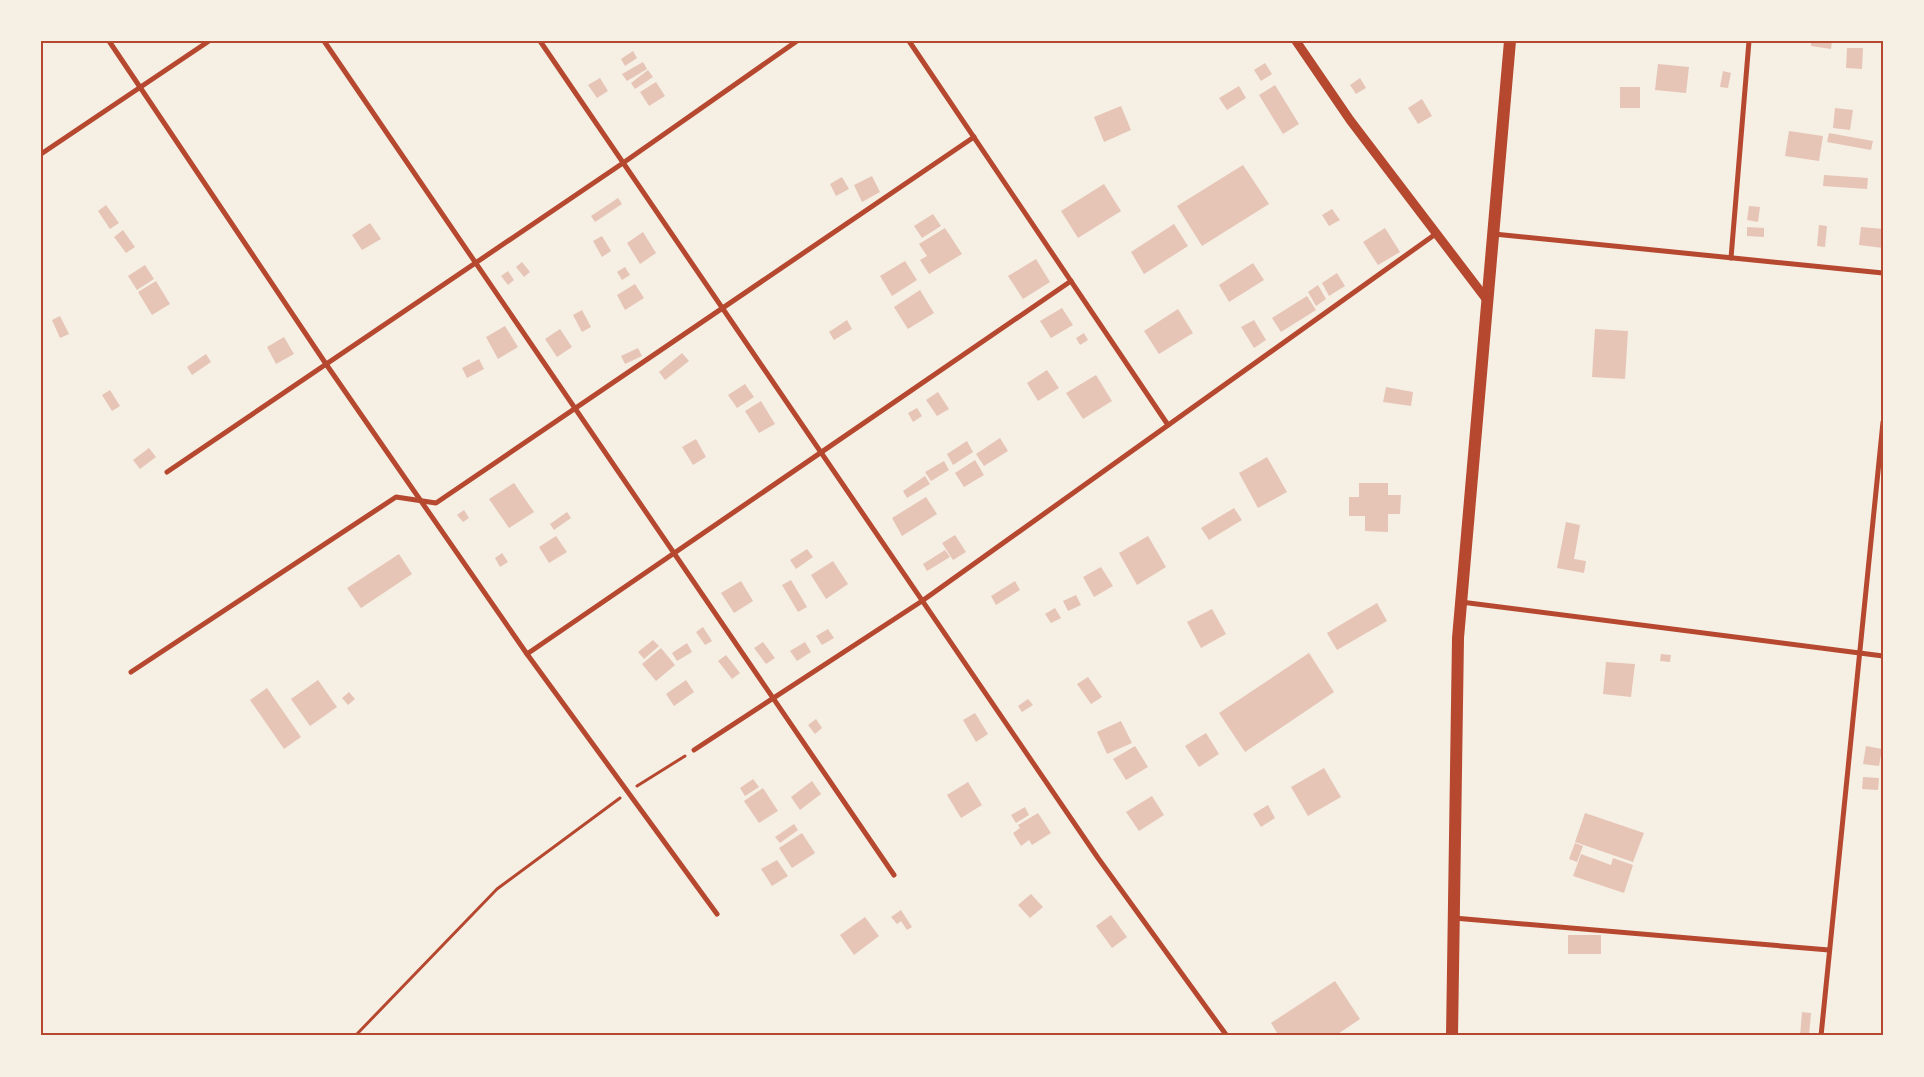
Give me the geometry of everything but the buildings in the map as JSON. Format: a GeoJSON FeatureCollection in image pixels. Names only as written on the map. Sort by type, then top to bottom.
{"type":"FeatureCollection","features":[{"type":"Feature","properties":{"kind":"main road"},"geometry":{"type":"LineString","coordinates":[[1452,1036],[1458,638],[1509,42]]}},
{"type":"Feature","properties":{"kind":"street"},"geometry":{"type":"LineString","coordinates":[[109,41],[326,364],[527,654],[717,914]]}},
{"type":"Feature","properties":{"kind":"street"},"geometry":{"type":"LineString","coordinates":[[41,154],[209,41]]}},
{"type":"Feature","properties":{"kind":"street"},"geometry":{"type":"LineString","coordinates":[[324,41],[894,875]]}},
{"type":"Feature","properties":{"kind":"street"},"geometry":{"type":"LineString","coordinates":[[540,41],[1098,858],[1227,1036]]}},
{"type":"Feature","properties":{"kind":"street"},"geometry":{"type":"LineString","coordinates":[[167,472],[623,163],[797,41]]}},
{"type":"Feature","properties":{"kind":"street"},"geometry":{"type":"LineString","coordinates":[[909,41],[1168,425]]}},
{"type":"Feature","properties":{"kind":"street"},"geometry":{"type":"LineString","coordinates":[[1296,41],[1350,120],[1488,300]]}},
{"type":"Feature","properties":{"kind":"street"},"geometry":{"type":"LineString","coordinates":[[1731,258],[1749,41]]}},
{"type":"Feature","properties":{"kind":"street"},"geometry":{"type":"LineString","coordinates":[[131,672],[396,497],[436,503],[974,137]]}},
{"type":"Feature","properties":{"kind":"street"},"geometry":{"type":"LineString","coordinates":[[694,750],[922,601],[1437,233]]}},
{"type":"Feature","properties":{"kind":"street"},"geometry":{"type":"LineString","coordinates":[[1493,234],[1883,273]]}},
{"type":"Feature","properties":{"kind":"street"},"geometry":{"type":"LineString","coordinates":[[527,654],[1071,281]]}},
{"type":"Feature","properties":{"kind":"street"},"geometry":{"type":"LineString","coordinates":[[1821,1036],[1883,422]]}},
{"type":"Feature","properties":{"kind":"street"},"geometry":{"type":"LineString","coordinates":[[1461,602],[1883,656]]}},
{"type":"Feature","properties":{"kind":"street"},"geometry":{"type":"LineString","coordinates":[[1453,918],[1829,950]]}},
{"type":"Feature","properties":{"kind":"path"},"geometry":{"type":"LineString","coordinates":[[356,1035],[497,889],[628,792],[694,750]]}}]}
